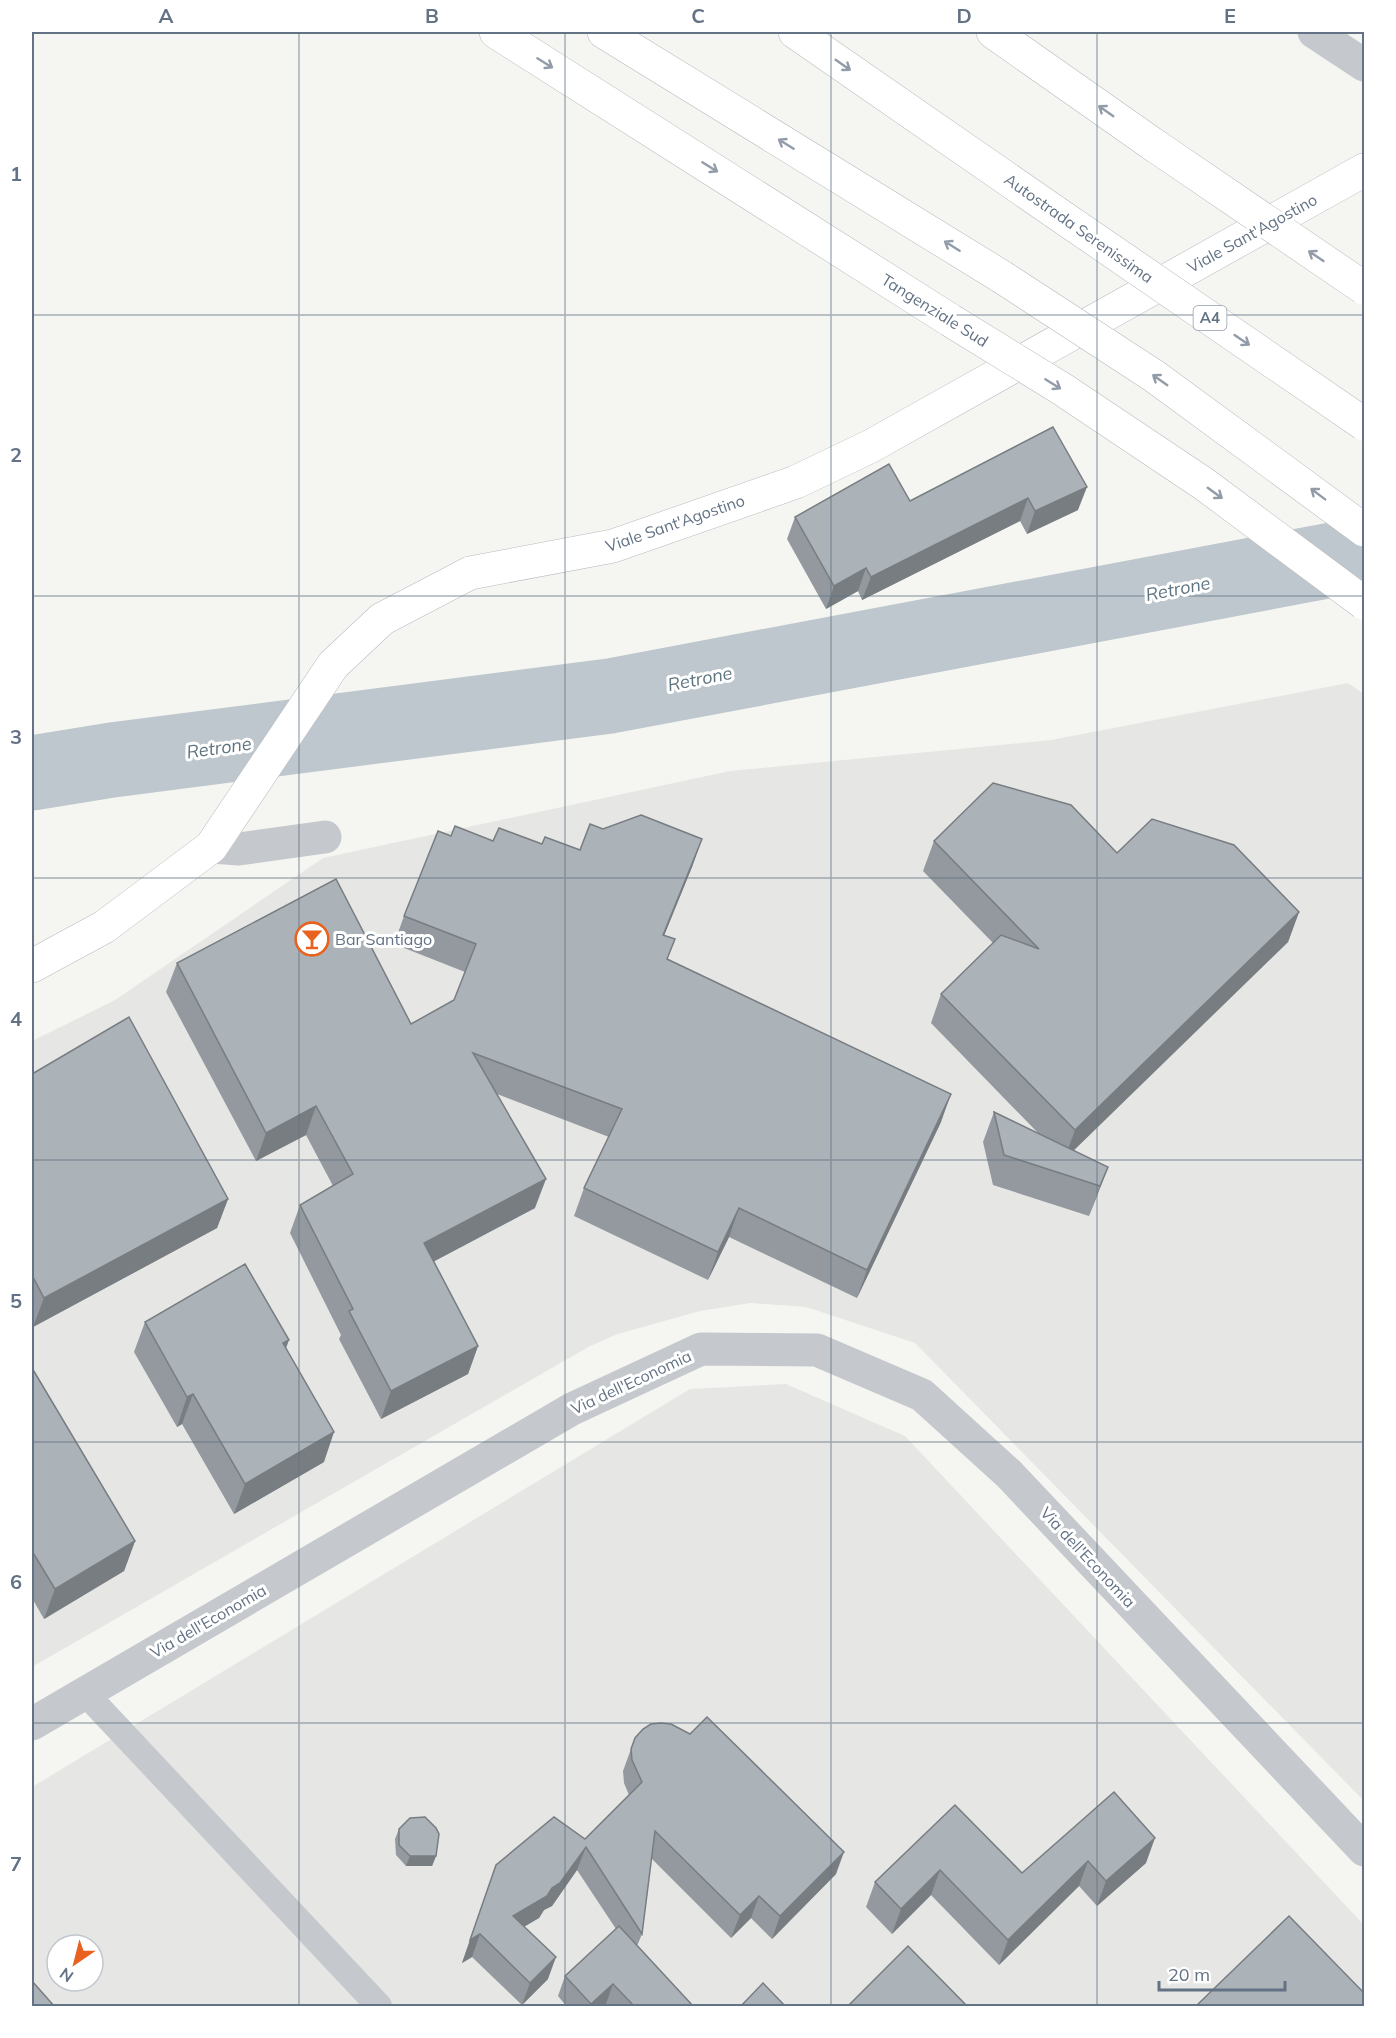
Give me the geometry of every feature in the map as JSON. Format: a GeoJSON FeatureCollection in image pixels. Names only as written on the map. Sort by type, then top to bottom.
{"type":"FeatureCollection","features":[{"type":"Feature","properties":{"kind":"main road","name":"Tangenziale Sud"},"geometry":{"type":"LineString","coordinates":[[496,32],[1062,389],[1204,484],[1365,603]]}},
{"type":"Feature","properties":{"kind":"main road"},"geometry":{"type":"LineString","coordinates":[[604,32],[1002,277],[1154,376],[1365,530]]}},
{"type":"Feature","properties":{"kind":"main road","name":"Autostrada Serenissima"},"geometry":{"type":"LineString","coordinates":[[795,32],[1365,424]]}},
{"type":"Feature","properties":{"kind":"main road"},"geometry":{"type":"LineString","coordinates":[[993,32],[1154,145],[1365,288]]}},
{"type":"Feature","properties":{"kind":"main road","name":"Viale Sant'Agostino"},"geometry":{"type":"LineString","coordinates":[[32,966],[104,927],[211,847],[333,665],[382,619],[470,573],[613,546],[796,482],[871,447],[1365,170]]}},
{"type":"Feature","properties":{"kind":"street"},"geometry":{"type":"LineString","coordinates":[[1314,32],[1365,65]]}},
{"type":"Feature","properties":{"kind":"street"},"geometry":{"type":"LineString","coordinates":[[211,847],[238,849],[325,837]]}},
{"type":"Feature","properties":{"kind":"street","name":"Via dell'Economia"},"geometry":{"type":"LineString","coordinates":[[32,1724],[572,1409],[701,1349],[818,1350],[922,1395],[992,1458],[1365,1850]]}},
{"type":"Feature","properties":{"kind":"lane"},"geometry":{"type":"LineString","coordinates":[[85,1693],[379,2007]]}},
{"type":"Feature","properties":{"kind":"shaded area"},"geometry":{"type":"Polygon","coordinates":[[[1348,683],[1364,694],[1364,1801],[915,1343],[806,1307],[751,1303],[700,1311],[618,1334],[590,1346],[32,1667],[32,1041],[115,1000],[323,858],[730,771],[1051,740],[1348,683]]]}},
{"type":"Feature","properties":{"kind":"shaded area"},"geometry":{"type":"Polygon","coordinates":[[[786,1384],[905,1436],[1364,1925],[1364,2006],[32,2006],[32,1787],[690,1389],[786,1384]]]}},
{"type":"Feature","properties":{"kind":"building"},"geometry":{"type":"Polygon","coordinates":[[[1053,427],[1087,487],[1035,511],[1028,498],[871,577],[866,568],[834,586],[795,517],[889,464],[910,501],[1053,427]]]}},
{"type":"Feature","properties":{"kind":"building"},"geometry":{"type":"Polygon","coordinates":[[[993,783],[1071,805],[1117,853],[1152,819],[1234,845],[1299,912],[1075,1130],[941,994],[1001,935],[1039,949],[934,841],[993,783]]]}},
{"type":"Feature","properties":{"kind":"building"},"geometry":{"type":"Polygon","coordinates":[[[641,815],[702,839],[663,935],[675,939],[667,959],[951,1094],[867,1270],[739,1208],[718,1252],[584,1188],[622,1109],[473,1053],[546,1179],[424,1243],[478,1346],[391,1391],[349,1311],[353,1309],[300,1205],[353,1174],[316,1106],[266,1133],[177,963],[336,879],[411,1024],[454,1000],[476,944],[404,916],[438,831],[451,836],[455,826],[493,841],[499,828],[542,844],[545,837],[580,850],[590,824],[603,829],[641,815]]]}},
{"type":"Feature","properties":{"kind":"building"},"geometry":{"type":"Polygon","coordinates":[[[129,1017],[228,1199],[44,1298],[32,1275],[32,1074],[129,1017]]]}},
{"type":"Feature","properties":{"kind":"building"},"geometry":{"type":"Polygon","coordinates":[[[994,1112],[1108,1167],[1100,1186],[1004,1155],[994,1112]]]}},
{"type":"Feature","properties":{"kind":"building"},"geometry":{"type":"Polygon","coordinates":[[[245,1264],[289,1340],[283,1343],[334,1432],[245,1484],[193,1394],[187,1397],[145,1322],[245,1264]]]}},
{"type":"Feature","properties":{"kind":"building"},"geometry":{"type":"Polygon","coordinates":[[[32,1368],[135,1541],[55,1589],[32,1551],[32,1368]]]}},
{"type":"Feature","properties":{"kind":"building"},"geometry":{"type":"Polygon","coordinates":[[[707,1717],[844,1852],[780,1916],[759,1896],[740,1915],[655,1831],[642,1934],[586,1847],[560,1883],[552,1888],[547,1896],[513,1916],[556,1957],[530,1983],[480,1934],[470,1940],[496,1865],[554,1817],[585,1839],[642,1782],[632,1760],[631,1749],[635,1738],[643,1729],[651,1724],[671,1724],[690,1734],[707,1717]]]}},
{"type":"Feature","properties":{"kind":"building"},"geometry":{"type":"Polygon","coordinates":[[[1114,1792],[1155,1838],[1106,1881],[1088,1861],[1008,1940],[940,1870],[901,1909],[875,1882],[955,1805],[1022,1873],[1114,1792]]]}},
{"type":"Feature","properties":{"kind":"building"},"geometry":{"type":"Polygon","coordinates":[[[425,1817],[439,1834],[436,1856],[410,1856],[399,1845],[399,1829],[410,1818],[425,1817]]]}},
{"type":"Feature","properties":{"kind":"building"},"geometry":{"type":"Polygon","coordinates":[[[1289,1916],[1365,1994],[1365,2007],[1195,2007],[1289,1916]]]}},
{"type":"Feature","properties":{"kind":"building"},"geometry":{"type":"Polygon","coordinates":[[[619,1926],[694,2007],[635,2007],[613,1984],[591,2004],[565,1976],[619,1926]]]}},
{"type":"Feature","properties":{"kind":"building"},"geometry":{"type":"Polygon","coordinates":[[[908,1946],[968,2007],[847,2007],[908,1946]]]}},
{"type":"Feature","properties":{"kind":"building"},"geometry":{"type":"Polygon","coordinates":[[[32,1981],[55,2007],[32,2007],[32,1981]]]}},
{"type":"Feature","properties":{"kind":"building"},"geometry":{"type":"Polygon","coordinates":[[[763,1983],[786,2007],[740,2007],[763,1983]]]}},
{"type":"Feature","properties":{"kind":"waterway","name":"Retrone"},"geometry":{"type":"LineString","coordinates":[[32,773],[112,760],[610,696],[1364,554]]}},
{"type":"Feature","properties":{"kind":"place","name":"Bar Santiago"},"geometry":{"type":"Point","coordinates":[312,939]}}]}
